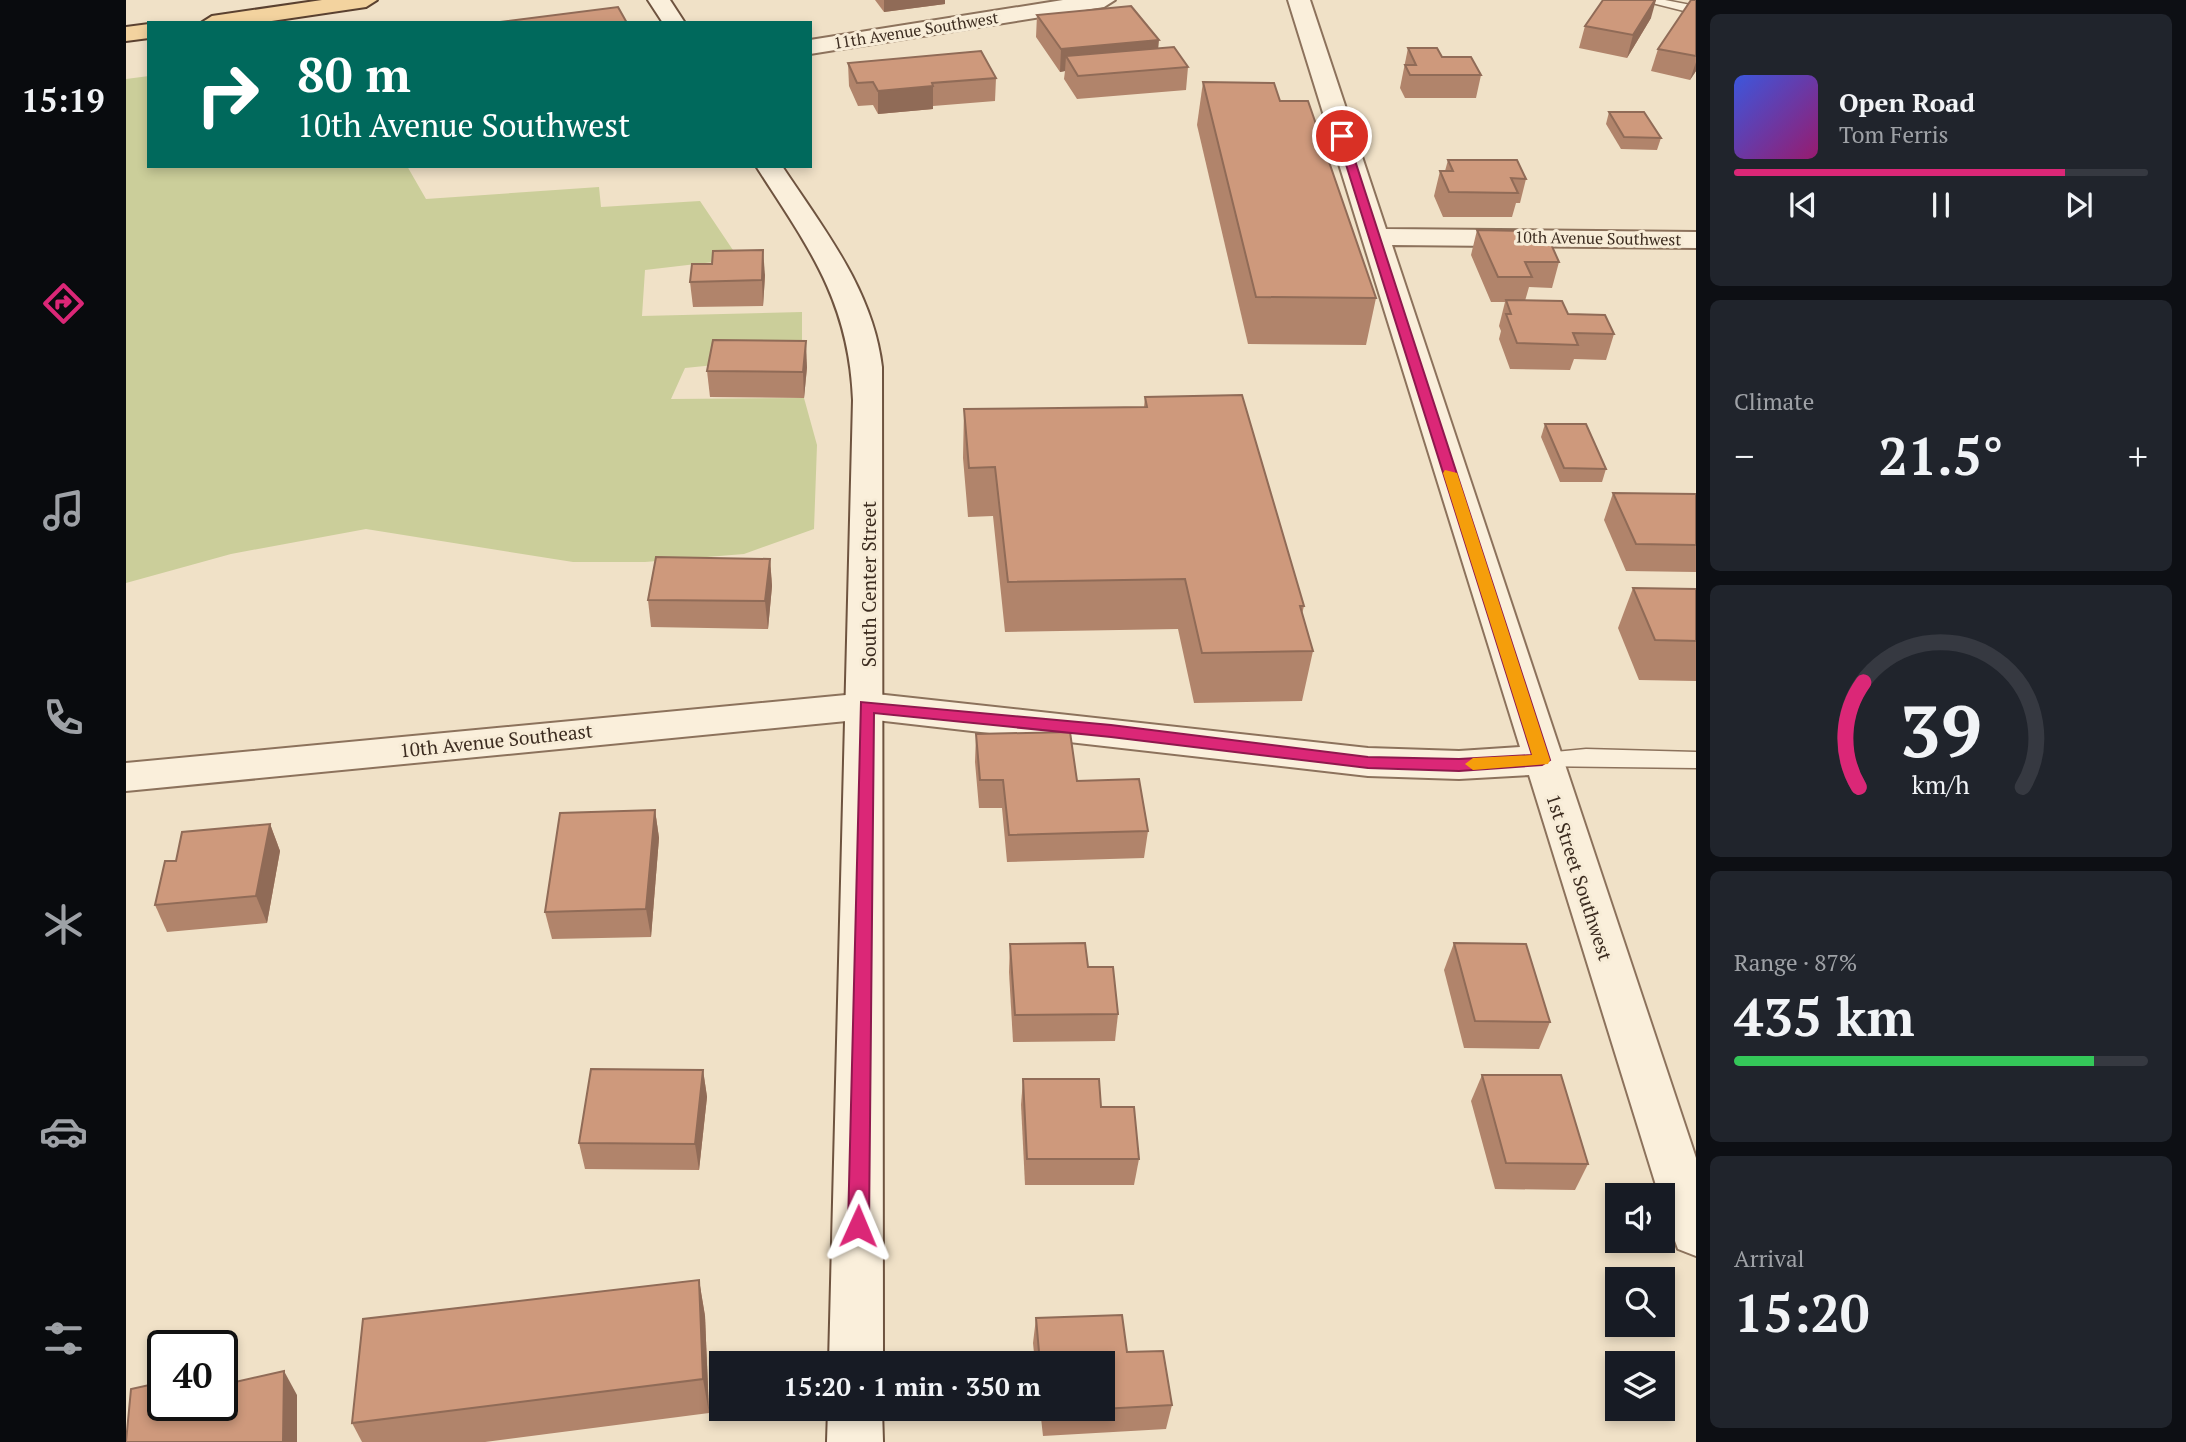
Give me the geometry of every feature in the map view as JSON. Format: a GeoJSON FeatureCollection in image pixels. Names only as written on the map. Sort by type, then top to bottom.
{"type":"FeatureCollection","features":[{"type":"Feature","properties":{"kind":"main road"},"geometry":{"type":"LineString","coordinates":[[225,21],[366,0]]}},
{"type":"Feature","properties":{"kind":"main road"},"geometry":{"type":"LineString","coordinates":[[126,34],[147,31]]}},
{"type":"Feature","properties":{"kind":"street"},"geometry":{"type":"LineString","coordinates":[[659,0],[673,21]]}},
{"type":"Feature","properties":{"kind":"street","name":"11th Avenue Southwest"},"geometry":{"type":"LineString","coordinates":[[812,47],[1104,0]]}},
{"type":"Feature","properties":{"kind":"street","name":"1st Street Southwest"},"geometry":{"type":"LineString","coordinates":[[1299,0],[1696,1233]]}},
{"type":"Feature","properties":{"kind":"street","name":"South Center Street"},"geometry":{"type":"LineString","coordinates":[[770,168],[841,279],[864,347],[869,400],[867,706],[856,1351]]}},
{"type":"Feature","properties":{"kind":"street","name":"10th Avenue Southwest"},"geometry":{"type":"LineString","coordinates":[[1374,237],[1696,240]]}},
{"type":"Feature","properties":{"kind":"street"},"geometry":{"type":"LineString","coordinates":[[867,706],[1111,731],[1368,762],[1459,765],[1542,760]]}},
{"type":"Feature","properties":{"kind":"street","name":"10th Avenue Southeast"},"geometry":{"type":"LineString","coordinates":[[126,777],[748,715],[867,706]]}},
{"type":"Feature","properties":{"kind":"street"},"geometry":{"type":"LineString","coordinates":[[855,1421],[855,1442]]}},
{"type":"Feature","properties":{"kind":"lane"},"geometry":{"type":"LineString","coordinates":[[1646,0],[1696,10]]}},
{"type":"Feature","properties":{"kind":"lane"},"geometry":{"type":"LineString","coordinates":[[1542,760],[1586,757],[1696,760]]}},
{"type":"Feature","properties":{"kind":"green space"},"geometry":{"type":"Polygon","coordinates":[[[147,76],[147,168],[408,168],[426,199],[599,187],[601,207],[700,201],[739,259],[645,270],[642,316],[802,312],[802,356],[685,368],[671,399],[804,398],[817,445],[814,529],[744,554],[645,562],[573,562],[366,529],[231,554],[126,583],[126,79],[147,76]]]}},
{"type":"Feature","properties":{"kind":"building"},"geometry":{"type":"Polygon","coordinates":[[[1603,0],[1655,0],[1633,35],[1585,26],[1603,0]]]}},
{"type":"Feature","properties":{"kind":"building"},"geometry":{"type":"Polygon","coordinates":[[[1691,0],[1696,0],[1696,56],[1658,49],[1691,0]]]}},
{"type":"Feature","properties":{"kind":"building"},"geometry":{"type":"Polygon","coordinates":[[[1131,6],[1159,40],[1061,49],[1037,15],[1131,6]]]}},
{"type":"Feature","properties":{"kind":"building"},"geometry":{"type":"Polygon","coordinates":[[[618,7],[626,21],[508,21],[618,7]]]}},
{"type":"Feature","properties":{"kind":"building"},"geometry":{"type":"Polygon","coordinates":[[[1174,47],[1188,67],[1078,76],[1066,56],[1174,47]]]}},
{"type":"Feature","properties":{"kind":"building"},"geometry":{"type":"Polygon","coordinates":[[[1408,48],[1437,48],[1442,57],[1471,57],[1481,75],[1410,75],[1405,65],[1416,65],[1408,48]]]}},
{"type":"Feature","properties":{"kind":"building"},"geometry":{"type":"Polygon","coordinates":[[[981,51],[996,78],[878,91],[873,82],[857,83],[848,63],[981,51]]]}},
{"type":"Feature","properties":{"kind":"building"},"geometry":{"type":"Polygon","coordinates":[[[1203,82],[1274,83],[1280,101],[1308,101],[1376,298],[1256,297],[1203,82]]]}},
{"type":"Feature","properties":{"kind":"building"},"geometry":{"type":"Polygon","coordinates":[[[1609,112],[1644,112],[1661,138],[1624,137],[1609,112]]]}},
{"type":"Feature","properties":{"kind":"building"},"geometry":{"type":"Polygon","coordinates":[[[1448,160],[1517,160],[1526,179],[1511,178],[1518,193],[1449,192],[1440,171],[1453,171],[1448,160]]]}},
{"type":"Feature","properties":{"kind":"building"},"geometry":{"type":"Polygon","coordinates":[[[1477,230],[1525,231],[1531,244],[1551,244],[1559,262],[1525,262],[1532,277],[1498,277],[1477,230]]]}},
{"type":"Feature","properties":{"kind":"building"},"geometry":{"type":"Polygon","coordinates":[[[763,250],[762,280],[690,282],[692,264],[712,264],[713,251],[763,250]]]}},
{"type":"Feature","properties":{"kind":"building"},"geometry":{"type":"Polygon","coordinates":[[[1506,300],[1562,301],[1568,314],[1605,315],[1614,334],[1573,333],[1578,345],[1517,343],[1506,314],[1511,314],[1506,300]]]}},
{"type":"Feature","properties":{"kind":"building"},"geometry":{"type":"Polygon","coordinates":[[[713,340],[806,341],[803,372],[707,371],[713,340]]]}},
{"type":"Feature","properties":{"kind":"building"},"geometry":{"type":"Polygon","coordinates":[[[1242,395],[1304,606],[1300,606],[1313,651],[1202,653],[1185,579],[1008,582],[995,467],[969,468],[964,409],[1147,407],[1145,397],[1242,395]]]}},
{"type":"Feature","properties":{"kind":"building"},"geometry":{"type":"Polygon","coordinates":[[[1545,424],[1586,424],[1606,469],[1564,468],[1545,424]]]}},
{"type":"Feature","properties":{"kind":"building"},"geometry":{"type":"Polygon","coordinates":[[[1613,493],[1696,494],[1696,545],[1636,544],[1613,493]]]}},
{"type":"Feature","properties":{"kind":"building"},"geometry":{"type":"Polygon","coordinates":[[[656,557],[770,559],[765,601],[648,600],[656,557]]]}},
{"type":"Feature","properties":{"kind":"building"},"geometry":{"type":"Polygon","coordinates":[[[1633,588],[1696,589],[1696,641],[1655,640],[1633,588]]]}},
{"type":"Feature","properties":{"kind":"building"},"geometry":{"type":"Polygon","coordinates":[[[1070,732],[1077,781],[1139,779],[1148,831],[1009,835],[1003,780],[980,780],[976,734],[1070,732]]]}},
{"type":"Feature","properties":{"kind":"building"},"geometry":{"type":"Polygon","coordinates":[[[655,810],[646,909],[545,912],[560,813],[655,810]]]}},
{"type":"Feature","properties":{"kind":"building"},"geometry":{"type":"Polygon","coordinates":[[[270,824],[256,896],[155,905],[165,861],[176,861],[182,832],[270,824]]]}},
{"type":"Feature","properties":{"kind":"building"},"geometry":{"type":"Polygon","coordinates":[[[1085,943],[1088,967],[1113,967],[1118,1014],[1015,1015],[1010,944],[1085,943]]]}},
{"type":"Feature","properties":{"kind":"building"},"geometry":{"type":"Polygon","coordinates":[[[1454,943],[1526,944],[1550,1022],[1475,1021],[1454,943]]]}},
{"type":"Feature","properties":{"kind":"building"},"geometry":{"type":"Polygon","coordinates":[[[591,1069],[703,1070],[695,1144],[579,1143],[591,1069]]]}},
{"type":"Feature","properties":{"kind":"building"},"geometry":{"type":"Polygon","coordinates":[[[1482,1075],[1561,1075],[1588,1164],[1506,1163],[1482,1075]]]}},
{"type":"Feature","properties":{"kind":"building"},"geometry":{"type":"Polygon","coordinates":[[[1023,1079],[1099,1079],[1101,1107],[1134,1107],[1139,1159],[1027,1159],[1023,1079]]]}},
{"type":"Feature","properties":{"kind":"building"},"geometry":{"type":"Polygon","coordinates":[[[699,1280],[703,1379],[352,1423],[363,1319],[699,1280]]]}},
{"type":"Feature","properties":{"kind":"building"},"geometry":{"type":"Polygon","coordinates":[[[1122,1315],[1127,1352],[1163,1351],[1172,1405],[1115,1408],[1115,1351],[1039,1351],[1036,1318],[1122,1315]]]}},
{"type":"Feature","properties":{"kind":"building"},"geometry":{"type":"Polygon","coordinates":[[[284,1371],[283,1442],[126,1442],[131,1389],[147,1386],[147,1421],[238,1421],[238,1381],[284,1371]]]}},
{"type":"Feature","properties":{"kind":"slow traffic"},"geometry":{"type":"LineString","coordinates":[[1450,473],[1542,760],[1473,764]]}},
{"type":"Feature","properties":{"kind":"route"},"geometry":{"type":"LineString","coordinates":[[858,1226],[867,706],[962,718],[1111,731],[1368,762],[1459,765],[1542,760],[1342,136]]}}]}
